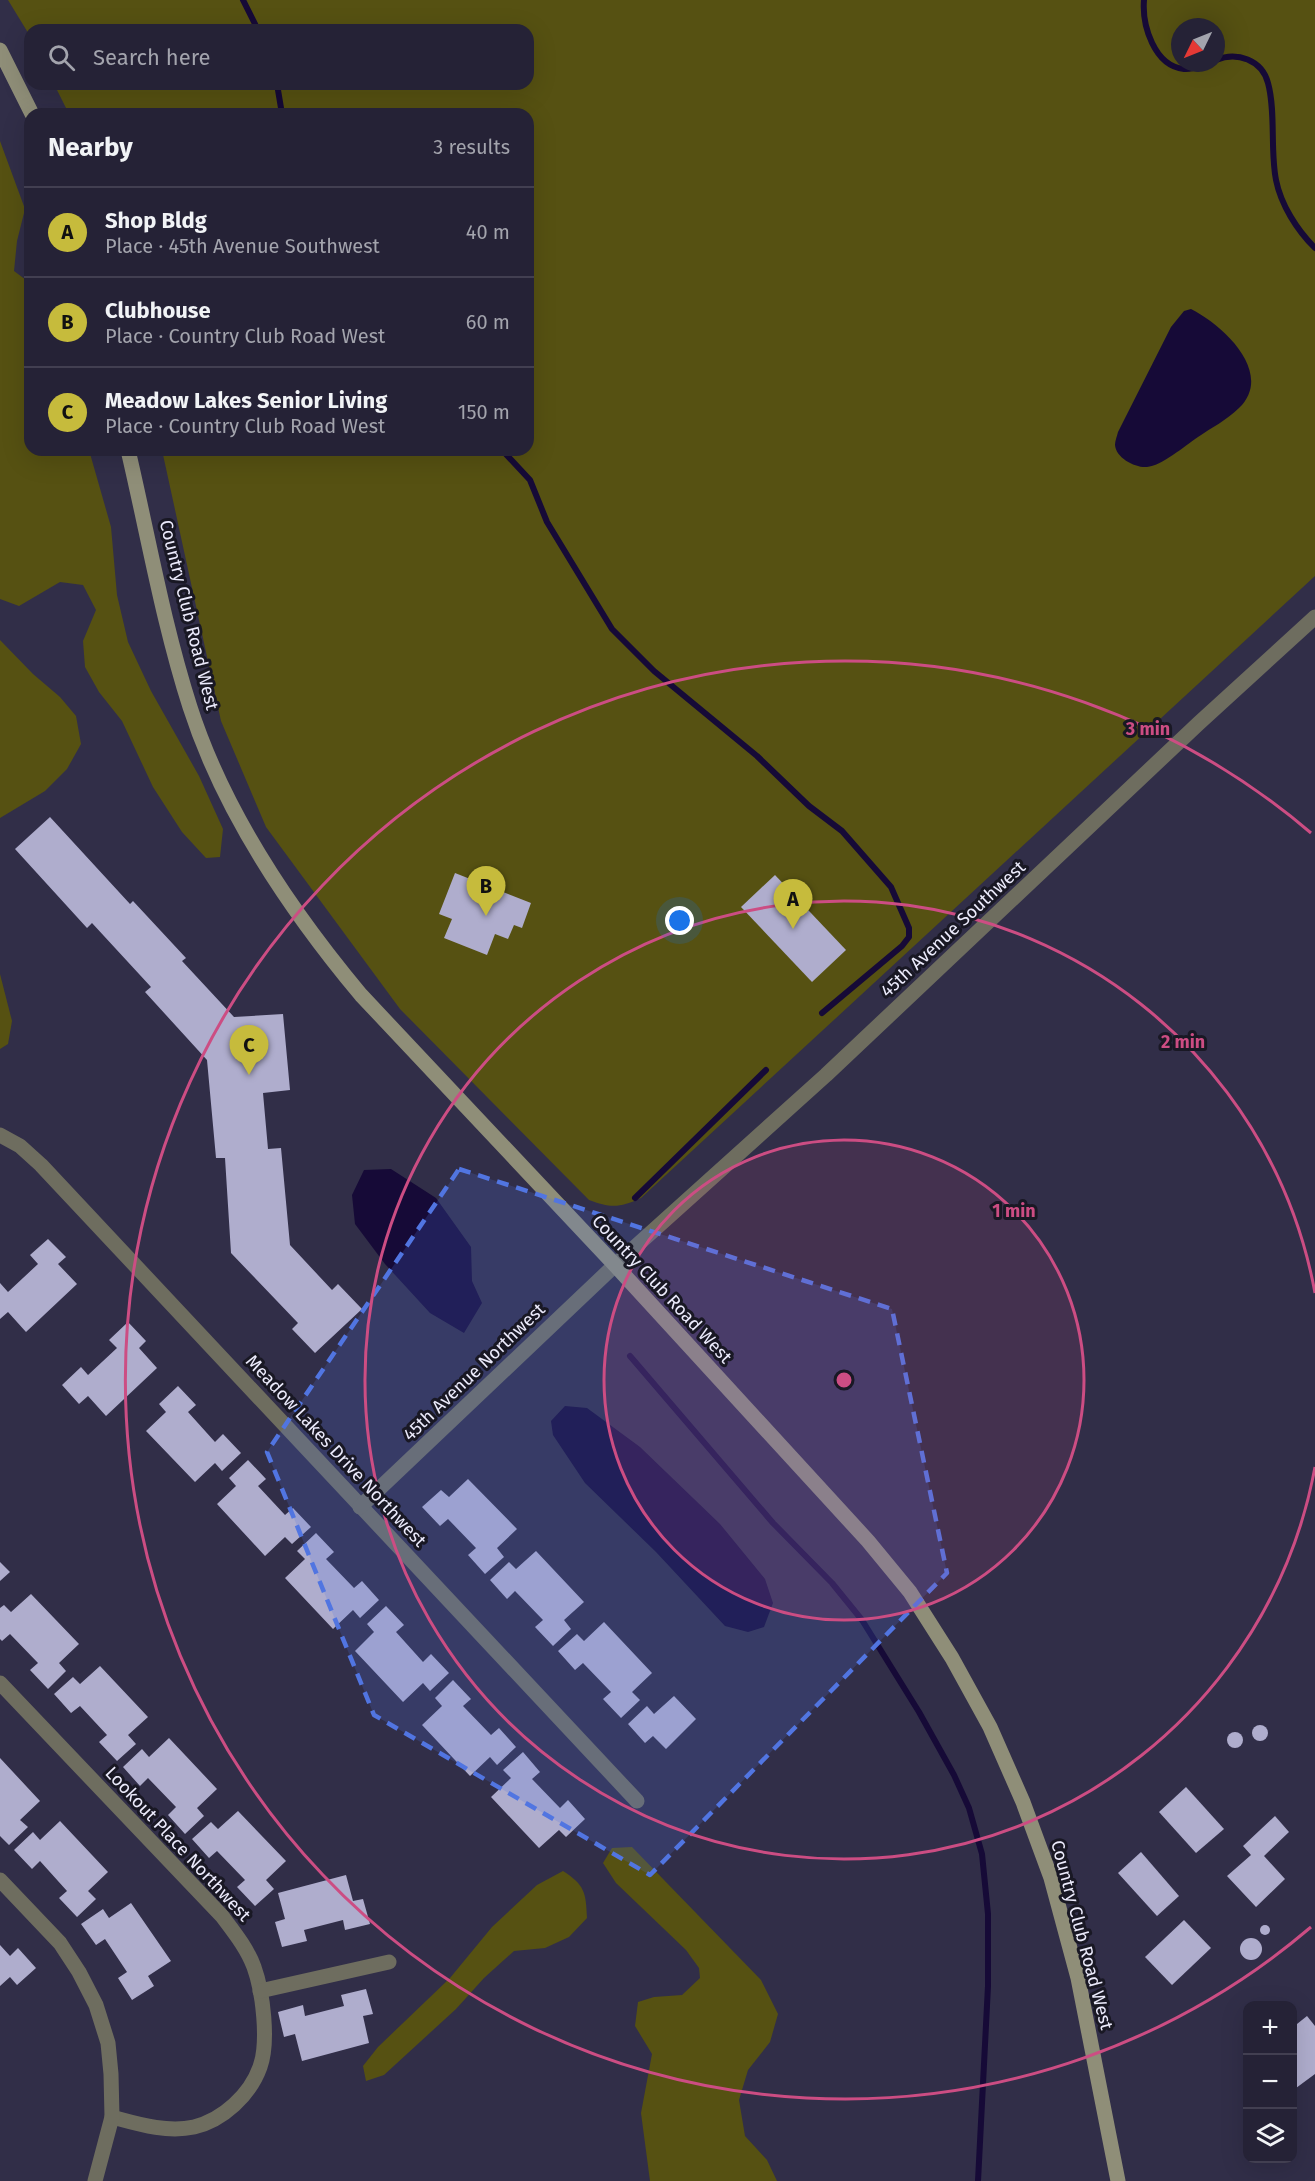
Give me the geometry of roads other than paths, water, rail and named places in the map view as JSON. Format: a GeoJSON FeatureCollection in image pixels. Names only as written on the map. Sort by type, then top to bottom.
{"type":"FeatureCollection","features":[{"type":"Feature","properties":{"kind":"main road"},"geometry":{"type":"LineString","coordinates":[[0,50],[29,108]]}},
{"type":"Feature","properties":{"kind":"main road","name":"Country Club Road West"},"geometry":{"type":"LineString","coordinates":[[129,456],[171,637],[190,708],[218,777],[248,834],[287,897],[332,960],[354,986],[615,1265],[868,1541],[910,1592],[952,1658],[995,1738],[1023,1802],[1051,1878],[1078,1978],[1118,2181]]}},
{"type":"Feature","properties":{"kind":"street","name":"45th Avenue Southwest"},"geometry":{"type":"LineString","coordinates":[[615,1265],[826,1075],[1315,617]]}},
{"type":"Feature","properties":{"kind":"street","name":"Meadow Lakes Drive Northwest"},"geometry":{"type":"LineString","coordinates":[[0,1136],[20,1146],[41,1165],[637,1801]]}},
{"type":"Feature","properties":{"kind":"street","name":"45th Avenue Northwest"},"geometry":{"type":"LineString","coordinates":[[360,1507],[615,1265]]}},
{"type":"Feature","properties":{"kind":"street","name":"Lookout Place Northwest"},"geometry":{"type":"LineString","coordinates":[[0,1683],[222,1916],[243,1945],[254,1967],[260,1991],[264,2045],[260,2067],[239,2100],[221,2115],[192,2127],[147,2126],[112,2117]]}},
{"type":"Feature","properties":{"kind":"street"},"geometry":{"type":"LineString","coordinates":[[0,1880],[60,1943],[79,1972],[96,2005],[108,2043],[112,2117],[95,2181]]}},
{"type":"Feature","properties":{"kind":"street"},"geometry":{"type":"LineString","coordinates":[[260,1991],[389,1962]]}},
{"type":"Feature","properties":{"kind":"waterway"},"geometry":{"type":"LineString","coordinates":[[243,0],[255,24]]}},
{"type":"Feature","properties":{"kind":"waterway"},"geometry":{"type":"LineString","coordinates":[[1144,0],[1145,21],[1152,43],[1171,64]]}},
{"type":"Feature","properties":{"kind":"waterway"},"geometry":{"type":"LineString","coordinates":[[1225,57],[1240,57],[1248,60],[1260,68],[1265,75],[1270,94],[1274,168],[1278,189],[1291,217],[1315,248]]}},
{"type":"Feature","properties":{"kind":"waterway"},"geometry":{"type":"LineString","coordinates":[[278,90],[281,108]]}},
{"type":"Feature","properties":{"kind":"waterway"},"geometry":{"type":"LineString","coordinates":[[508,456],[530,480],[547,522],[612,629],[654,671],[757,756],[809,806],[842,831],[891,887],[909,928],[909,937],[902,946],[822,1013]]}},
{"type":"Feature","properties":{"kind":"waterway"},"geometry":{"type":"LineString","coordinates":[[635,1198],[766,1070]]}},
{"type":"Feature","properties":{"kind":"waterway"},"geometry":{"type":"LineString","coordinates":[[630,1356],[773,1523],[832,1583],[862,1620],[919,1712],[954,1775],[969,1808],[982,1854],[988,1914],[988,1986],[978,2181]]}},
{"type":"Feature","properties":{"kind":"place","name":"Clubhouse"},"geometry":{"type":"Point","coordinates":[486,916]}},
{"type":"Feature","properties":{"kind":"place","name":"Shop Bldg"},"geometry":{"type":"Point","coordinates":[793,929]}},
{"type":"Feature","properties":{"kind":"place","name":"Meadow Lakes Senior Living"},"geometry":{"type":"Point","coordinates":[249,1075]}}]}
